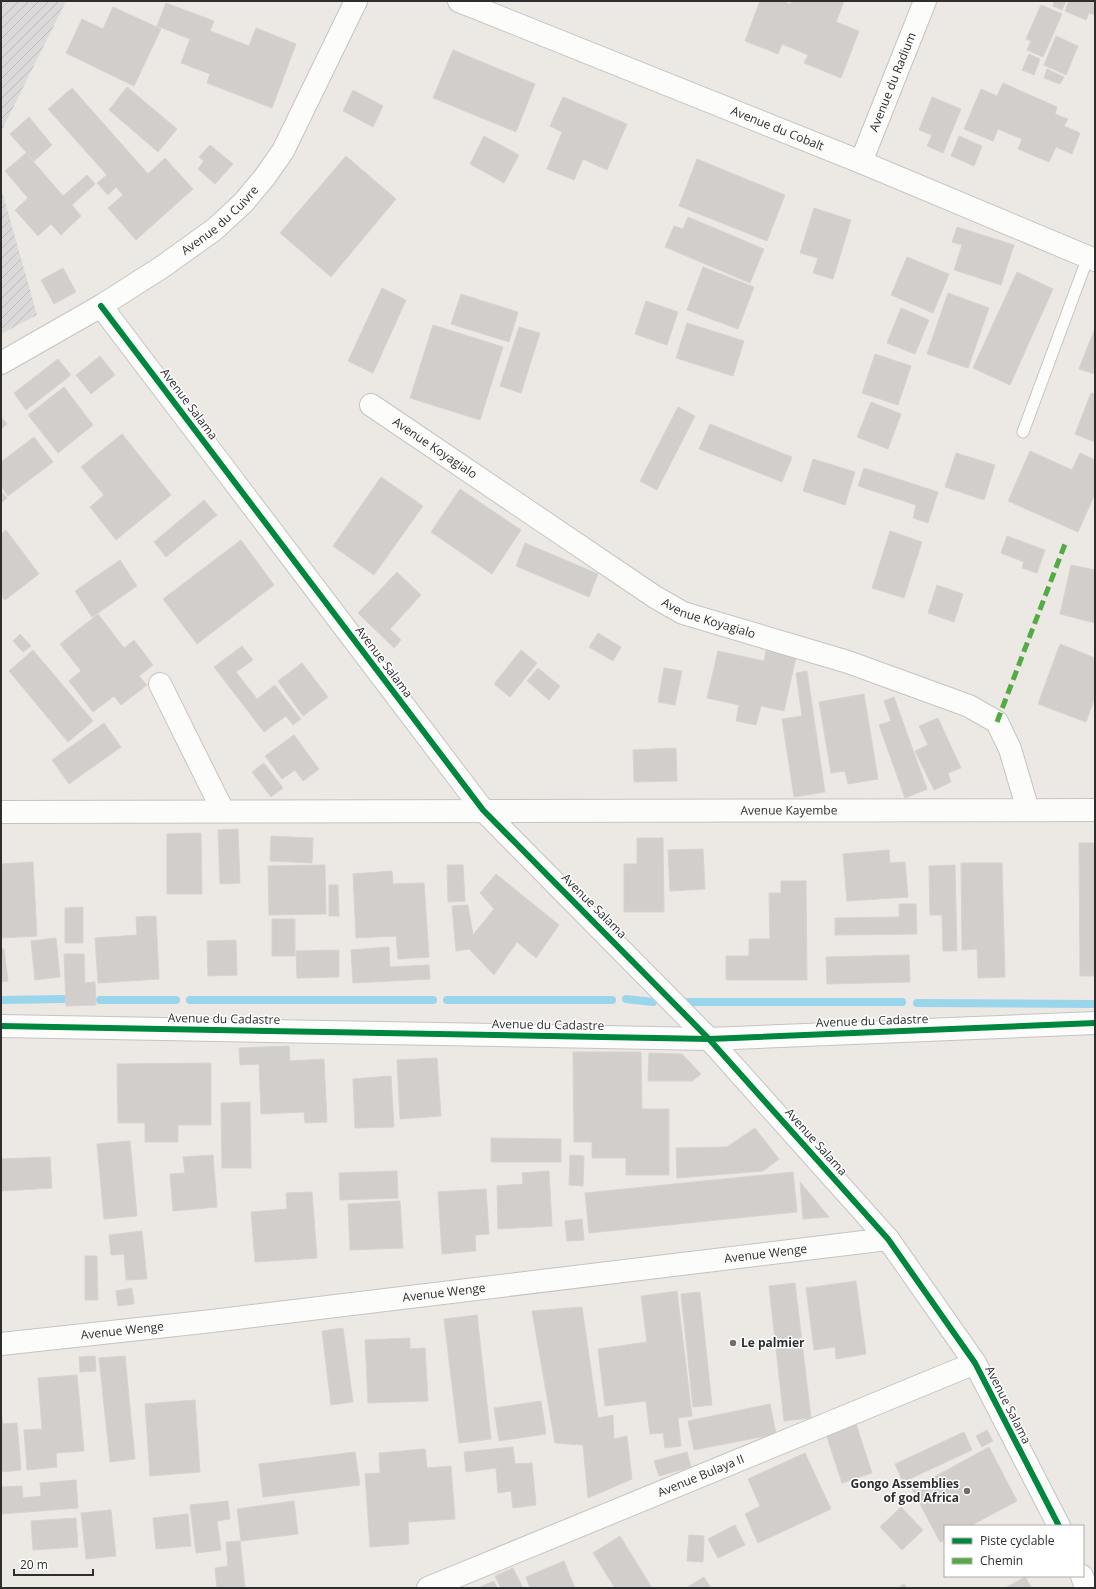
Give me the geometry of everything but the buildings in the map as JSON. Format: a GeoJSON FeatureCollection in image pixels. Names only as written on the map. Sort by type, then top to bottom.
{"type":"FeatureCollection","features":[{"type":"Feature","properties":{"kind":"street","name":"Avenue du Cuivre"},"geometry":{"type":"LineString","coordinates":[[1,363],[101,306],[162,267],[204,237],[243,203],[283,152],[356,1]]}},
{"type":"Feature","properties":{"kind":"street","name":"Avenue du Cobalt"},"geometry":{"type":"LineString","coordinates":[[459,1],[861,162],[1092,258]]}},
{"type":"Feature","properties":{"kind":"street","name":"Avenue du Radium"},"geometry":{"type":"LineString","coordinates":[[861,162],[925,1]]}},
{"type":"Feature","properties":{"kind":"street","name":"Avenue Salama"},"geometry":{"type":"LineString","coordinates":[[101,306],[483,810],[709,1039],[888,1239],[974,1363],[1058,1525]]}},
{"type":"Feature","properties":{"kind":"street","name":"Avenue Koyagialo"},"geometry":{"type":"LineString","coordinates":[[371,405],[648,593],[683,614],[848,662],[969,706],[997,722],[1010,749],[1028,810]]}},
{"type":"Feature","properties":{"kind":"street"},"geometry":{"type":"LineString","coordinates":[[160,684],[223,811]]}},
{"type":"Feature","properties":{"kind":"street","name":"Avenue Kayembe"},"geometry":{"type":"LineString","coordinates":[[1,812],[1095,810]]}},
{"type":"Feature","properties":{"kind":"street","name":"Avenue du Cadastre"},"geometry":{"type":"LineString","coordinates":[[1,1026],[709,1039],[1095,1023]]}},
{"type":"Feature","properties":{"kind":"street","name":"Avenue Wenge"},"geometry":{"type":"LineString","coordinates":[[1,1344],[204,1322],[888,1239]]}},
{"type":"Feature","properties":{"kind":"street","name":"Avenue Bulaya II"},"geometry":{"type":"LineString","coordinates":[[428,1588],[974,1363]]}},
{"type":"Feature","properties":{"kind":"street"},"geometry":{"type":"LineString","coordinates":[[1082,1577],[1086,1588]]}},
{"type":"Feature","properties":{"kind":"lane"},"geometry":{"type":"LineString","coordinates":[[1024,432],[1092,258]]}},
{"type":"Feature","properties":{"kind":"shaded area"},"geometry":{"type":"Polygon","coordinates":[[[1,1],[66,1],[1,132],[1,1]]]}},
{"type":"Feature","properties":{"kind":"shaded area"},"geometry":{"type":"Polygon","coordinates":[[[1,188],[37,315],[1,334],[1,188]]]}},
{"type":"Feature","properties":{"kind":"waterway"},"geometry":{"type":"LineString","coordinates":[[1,1000],[63,999]]}},
{"type":"Feature","properties":{"kind":"waterway"},"geometry":{"type":"LineString","coordinates":[[626,999],[653,1002]]}},
{"type":"Feature","properties":{"kind":"waterway"},"geometry":{"type":"LineString","coordinates":[[100,1000],[176,1000]]}},
{"type":"Feature","properties":{"kind":"waterway"},"geometry":{"type":"LineString","coordinates":[[190,1000],[433,1000]]}},
{"type":"Feature","properties":{"kind":"waterway"},"geometry":{"type":"LineString","coordinates":[[447,1000],[612,1000]]}},
{"type":"Feature","properties":{"kind":"waterway"},"geometry":{"type":"LineString","coordinates":[[688,1002],[902,1002]]}},
{"type":"Feature","properties":{"kind":"waterway"},"geometry":{"type":"LineString","coordinates":[[917,1003],[1095,1004]]}},
{"type":"Feature","properties":{"kind":"marked path"},"geometry":{"type":"LineString","coordinates":[[997,722],[1065,544]]}},
{"type":"Feature","properties":{"kind":"cycle path"},"geometry":{"type":"LineString","coordinates":[[101,306],[483,810],[709,1039],[888,1239],[975,1363],[1058,1525]]}},
{"type":"Feature","properties":{"kind":"cycle path"},"geometry":{"type":"LineString","coordinates":[[1,1026],[709,1039],[1095,1023]]}},
{"type":"Feature","properties":{"kind":"place","name":"Le palmier"},"geometry":{"type":"Point","coordinates":[733,1343]}},
{"type":"Feature","properties":{"kind":"place","name":"Gongo Assemblies of god Africa"},"geometry":{"type":"Point","coordinates":[967,1491]}}]}
